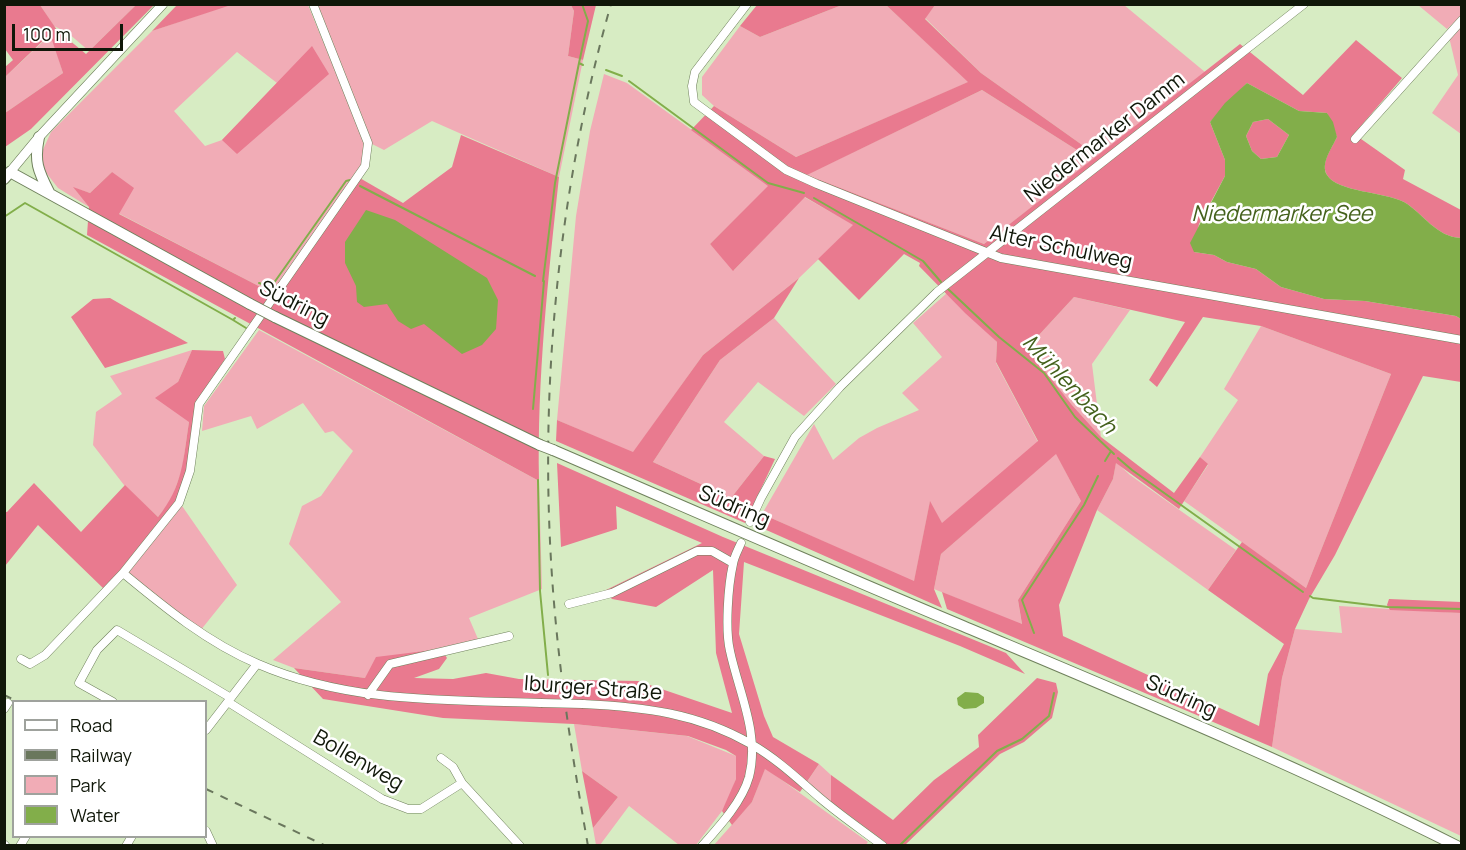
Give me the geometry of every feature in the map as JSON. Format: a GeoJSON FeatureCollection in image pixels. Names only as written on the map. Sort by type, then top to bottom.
{"type":"FeatureCollection","features":[{"type":"Feature","properties":{"kind":"main road"},"geometry":{"type":"LineString","coordinates":[[39,137],[36,161],[38,171],[49,192]]}},
{"type":"Feature","properties":{"kind":"main road","name":"Südring"},"geometry":{"type":"LineString","coordinates":[[7,175],[49,192],[112,229],[275,317],[540,445],[1124,692],[1396,815],[1457,846]]}},
{"type":"Feature","properties":{"kind":"street"},"geometry":{"type":"LineString","coordinates":[[7,175],[39,137],[163,4]]}},
{"type":"Feature","properties":{"kind":"street"},"geometry":{"type":"LineString","coordinates":[[21,659],[30,664],[45,656],[123,573],[179,503],[190,471],[199,404],[364,166],[368,143],[313,4]]}},
{"type":"Feature","properties":{"kind":"street","name":"Alter Schulweg"},"geometry":{"type":"LineString","coordinates":[[747,4],[695,72],[692,86],[694,102],[786,170],[1001,258],[1461,340]]}},
{"type":"Feature","properties":{"kind":"street","name":"Niedermarker Damm"},"geometry":{"type":"LineString","coordinates":[[750,522],[795,437],[840,387],[937,292],[1304,4]]}},
{"type":"Feature","properties":{"kind":"street"},"geometry":{"type":"LineString","coordinates":[[1355,138],[1461,20]]}},
{"type":"Feature","properties":{"kind":"street"},"geometry":{"type":"LineString","coordinates":[[702,846],[738,800],[748,779],[753,745],[729,649],[728,603],[733,563],[741,543]]}},
{"type":"Feature","properties":{"kind":"street"},"geometry":{"type":"LineString","coordinates":[[569,604],[612,593],[697,551],[712,551],[733,563]]}},
{"type":"Feature","properties":{"kind":"street","name":"Iburger Straße"},"geometry":{"type":"LineString","coordinates":[[123,573],[187,623],[257,664],[319,686],[400,698],[639,707],[674,713],[726,731],[753,745],[781,764],[822,800],[883,846]]}},
{"type":"Feature","properties":{"kind":"street","name":"Bollenweg"},"geometry":{"type":"LineString","coordinates":[[109,700],[79,683],[97,650],[117,630],[382,799],[408,809],[421,809],[462,783]]}},
{"type":"Feature","properties":{"kind":"street"},"geometry":{"type":"LineString","coordinates":[[368,695],[390,664],[509,636]]}},
{"type":"Feature","properties":{"kind":"street"},"geometry":{"type":"LineString","coordinates":[[207,729],[257,664]]}},
{"type":"Feature","properties":{"kind":"street"},"geometry":{"type":"LineString","coordinates":[[441,758],[453,767],[462,783],[520,846]]}},
{"type":"Feature","properties":{"kind":"green space"},"geometry":{"type":"Polygon","coordinates":[[[231,4],[308,5],[365,143],[361,165],[272,293],[118,213],[112,172],[90,193],[74,188],[89,207],[58,188],[44,170],[41,154],[51,132],[152,31],[231,4]],[[237,52],[174,111],[205,146],[222,140],[277,83],[237,52]]]}},
{"type":"Feature","properties":{"kind":"green space"},"geometry":{"type":"Polygon","coordinates":[[[40,5],[136,5],[89,51],[68,33],[54,26],[40,5]]]}},
{"type":"Feature","properties":{"kind":"green space"},"geometry":{"type":"Polygon","coordinates":[[[317,5],[571,5],[574,11],[568,56],[583,60],[559,177],[432,121],[384,150],[370,143],[317,5]]]}},
{"type":"Feature","properties":{"kind":"green space"},"geometry":{"type":"Polygon","coordinates":[[[842,5],[886,5],[969,82],[796,157],[714,106],[702,95],[702,77],[740,26],[760,37],[842,5]]]}},
{"type":"Feature","properties":{"kind":"green space"},"geometry":{"type":"Polygon","coordinates":[[[935,5],[1124,5],[1205,72],[984,244],[806,175],[982,90],[1080,152],[1085,147],[981,73],[925,18],[935,5]]]}},
{"type":"Feature","properties":{"kind":"green space"},"geometry":{"type":"Polygon","coordinates":[[[1418,5],[1461,5],[1461,16],[1447,29],[1418,5]]]}},
{"type":"Feature","properties":{"kind":"green space"},"geometry":{"type":"Polygon","coordinates":[[[1461,25],[1461,134],[1432,113],[1458,75],[1449,37],[1461,25]]]}},
{"type":"Feature","properties":{"kind":"green space"},"geometry":{"type":"Polygon","coordinates":[[[51,34],[63,73],[5,113],[5,77],[51,34]]]}},
{"type":"Feature","properties":{"kind":"green space"},"geometry":{"type":"Polygon","coordinates":[[[604,74],[627,83],[769,186],[710,244],[734,270],[804,197],[854,225],[799,278],[703,355],[633,453],[557,420],[576,216],[590,131],[604,74]]]}},
{"type":"Feature","properties":{"kind":"green space"},"geometry":{"type":"Polygon","coordinates":[[[947,293],[997,342],[996,363],[1038,442],[942,524],[930,502],[914,582],[762,514],[814,424],[833,460],[859,438],[919,410],[902,393],[942,357],[913,323],[947,293]]]}},
{"type":"Feature","properties":{"kind":"green space"},"geometry":{"type":"Polygon","coordinates":[[[1074,297],[1130,310],[1092,364],[1101,437],[1072,405],[1027,348],[1074,297]]]}},
{"type":"Feature","properties":{"kind":"green space"},"geometry":{"type":"Polygon","coordinates":[[[774,318],[836,384],[804,416],[758,382],[724,422],[764,456],[731,498],[653,462],[720,360],[774,318]]]}},
{"type":"Feature","properties":{"kind":"green space"},"geometry":{"type":"Polygon","coordinates":[[[1261,326],[1391,374],[1306,588],[1184,501],[1208,465],[1200,457],[1238,400],[1224,389],[1261,326]]]}},
{"type":"Feature","properties":{"kind":"green space"},"geometry":{"type":"Polygon","coordinates":[[[259,330],[539,481],[542,589],[469,618],[478,639],[441,649],[365,678],[294,668],[273,660],[341,602],[289,544],[302,506],[321,496],[353,451],[333,431],[325,433],[303,403],[257,429],[251,416],[202,431],[204,406],[259,330]]]}},
{"type":"Feature","properties":{"kind":"green space"},"geometry":{"type":"Polygon","coordinates":[[[192,350],[178,382],[189,422],[182,470],[171,500],[158,517],[124,485],[93,445],[96,412],[122,394],[110,376],[192,350]]]}},
{"type":"Feature","properties":{"kind":"green space"},"geometry":{"type":"Polygon","coordinates":[[[1056,453],[1081,501],[1018,600],[1022,625],[934,589],[941,554],[1056,453]]]}},
{"type":"Feature","properties":{"kind":"green space"},"geometry":{"type":"Polygon","coordinates":[[[1116,462],[1130,475],[1236,550],[1208,590],[1097,510],[1113,479],[1116,462]]]}},
{"type":"Feature","properties":{"kind":"green space"},"geometry":{"type":"Polygon","coordinates":[[[180,503],[237,585],[200,631],[125,572],[180,503]]]}},
{"type":"Feature","properties":{"kind":"green space"},"geometry":{"type":"Polygon","coordinates":[[[1339,606],[1461,613],[1461,836],[1272,747],[1282,678],[1295,629],[1342,633],[1339,606]]]}},
{"type":"Feature","properties":{"kind":"green space"},"geometry":{"type":"Polygon","coordinates":[[[574,724],[687,736],[736,756],[736,779],[730,796],[722,811],[696,845],[679,845],[629,806],[600,845],[596,845],[593,828],[618,797],[582,771],[574,724]]]}},
{"type":"Feature","properties":{"kind":"green space"},"geometry":{"type":"Polygon","coordinates":[[[819,764],[831,775],[831,802],[807,782],[819,764]]]}},
{"type":"Feature","properties":{"kind":"green space"},"geometry":{"type":"Polygon","coordinates":[[[765,768],[868,842],[865,846],[713,846],[752,802],[765,768]]]}},
{"type":"Feature","properties":{"kind":"shaded area"},"geometry":{"type":"Polygon","coordinates":[[[177,4],[231,5],[152,31],[177,4]]]}},
{"type":"Feature","properties":{"kind":"shaded area"},"geometry":{"type":"Polygon","coordinates":[[[5,5],[40,5],[57,30],[86,54],[136,5],[154,5],[31,129],[5,147],[5,113],[63,73],[50,34],[5,77],[5,67],[13,60],[5,49],[5,5]]]}},
{"type":"Feature","properties":{"kind":"shaded area"},"geometry":{"type":"Polygon","coordinates":[[[571,5],[596,5],[583,60],[568,56],[574,11],[571,5]]]}},
{"type":"Feature","properties":{"kind":"shaded area"},"geometry":{"type":"Polygon","coordinates":[[[757,5],[842,5],[760,37],[740,26],[757,5]]]}},
{"type":"Feature","properties":{"kind":"shaded area"},"geometry":{"type":"Polygon","coordinates":[[[886,5],[935,5],[925,19],[981,73],[1085,147],[1080,152],[982,90],[807,175],[984,244],[1240,44],[1303,95],[1356,40],[1402,78],[1354,134],[1405,170],[1403,179],[1461,210],[1461,238],[1444,234],[1404,202],[1332,181],[1327,175],[1325,166],[1327,156],[1337,137],[1327,113],[1299,111],[1247,83],[1210,122],[1225,160],[1225,176],[1199,224],[1194,252],[1214,255],[1227,262],[1256,269],[1281,287],[1324,299],[1365,301],[1456,316],[1461,319],[1461,382],[1423,376],[1335,555],[1309,599],[1295,629],[1282,678],[1272,747],[947,609],[942,592],[1022,624],[1018,600],[1081,501],[1056,454],[941,554],[934,589],[942,608],[755,525],[762,514],[914,581],[930,501],[942,523],[1038,441],[996,362],[997,342],[919,266],[920,263],[904,254],[859,300],[818,259],[853,225],[805,197],[733,271],[710,244],[768,186],[691,130],[714,106],[796,157],[968,82],[886,5]],[[1074,297],[1027,348],[1072,405],[1101,437],[1174,493],[1200,457],[1208,464],[1179,509],[1116,463],[1113,479],[1097,510],[1059,605],[1063,636],[1259,726],[1268,674],[1284,644],[1208,590],[1242,542],[1306,588],[1391,374],[1261,326],[1203,317],[1157,387],[1149,380],[1185,322],[1074,297]]]}},
{"type":"Feature","properties":{"kind":"shaded area"},"geometry":{"type":"Polygon","coordinates":[[[312,46],[329,74],[237,154],[222,140],[312,46]]]}},
{"type":"Feature","properties":{"kind":"shaded area"},"geometry":{"type":"Polygon","coordinates":[[[1268,119],[1289,135],[1277,157],[1261,159],[1252,151],[1246,136],[1253,122],[1268,119]]]}},
{"type":"Feature","properties":{"kind":"shaded area"},"geometry":{"type":"Polygon","coordinates":[[[461,135],[559,177],[542,367],[539,481],[87,235],[89,207],[73,187],[90,193],[112,172],[134,188],[119,214],[278,296],[358,177],[403,203],[452,167],[461,135]]]}},
{"type":"Feature","properties":{"kind":"shaded area"},"geometry":{"type":"Polygon","coordinates":[[[799,278],[774,318],[720,360],[653,462],[731,498],[764,456],[775,459],[745,523],[556,441],[557,420],[633,452],[703,355],[799,278]]]}},
{"type":"Feature","properties":{"kind":"shaded area"},"geometry":{"type":"Polygon","coordinates":[[[110,298],[188,343],[105,368],[71,317],[93,299],[110,298]]]}},
{"type":"Feature","properties":{"kind":"shaded area"},"geometry":{"type":"Polygon","coordinates":[[[192,350],[223,351],[225,359],[196,403],[187,470],[176,502],[105,590],[38,525],[5,566],[5,512],[34,483],[81,532],[125,485],[158,517],[173,494],[181,472],[189,422],[155,398],[178,382],[192,350]]]}},
{"type":"Feature","properties":{"kind":"shaded area"},"geometry":{"type":"Polygon","coordinates":[[[557,463],[723,537],[1006,653],[1025,674],[960,646],[744,562],[739,634],[764,716],[773,737],[819,764],[800,792],[765,769],[752,802],[732,825],[722,811],[736,779],[736,756],[688,736],[574,724],[443,718],[323,699],[294,668],[365,678],[376,657],[441,649],[447,658],[439,669],[414,678],[453,679],[486,673],[519,679],[638,681],[732,713],[716,653],[713,570],[656,607],[612,599],[604,591],[702,543],[616,506],[617,529],[561,547],[557,463]]]}},
{"type":"Feature","properties":{"kind":"shaded area"},"geometry":{"type":"Polygon","coordinates":[[[1389,599],[1461,602],[1461,613],[1390,610],[1387,605],[1389,599]]]}},
{"type":"Feature","properties":{"kind":"shaded area"},"geometry":{"type":"Polygon","coordinates":[[[1037,678],[1056,683],[1058,692],[1052,718],[1024,742],[1000,754],[905,845],[882,845],[885,842],[831,802],[831,775],[893,820],[934,780],[979,747],[978,735],[1037,678]]]}},
{"type":"Feature","properties":{"kind":"shaded area"},"geometry":{"type":"Polygon","coordinates":[[[582,771],[618,797],[593,828],[582,771]]]}},
{"type":"Feature","properties":{"kind":"water","name":"Niedermarker See"},"geometry":{"type":"Polygon","coordinates":[[[1247,83],[1299,111],[1327,113],[1333,122],[1337,137],[1325,166],[1325,171],[1332,181],[1404,202],[1444,234],[1461,238],[1461,319],[1456,316],[1365,301],[1324,299],[1281,287],[1256,269],[1227,262],[1214,255],[1194,252],[1190,243],[1225,176],[1225,160],[1210,122],[1225,103],[1247,83]],[[1268,119],[1253,122],[1246,136],[1252,151],[1261,159],[1277,157],[1289,135],[1268,119]]]}},
{"type":"Feature","properties":{"kind":"water"},"geometry":{"type":"Polygon","coordinates":[[[366,210],[395,220],[487,278],[498,300],[496,329],[482,345],[462,354],[424,324],[411,329],[398,321],[387,304],[364,307],[357,302],[356,286],[345,263],[345,242],[366,210]]]}},
{"type":"Feature","properties":{"kind":"water"},"geometry":{"type":"Polygon","coordinates":[[[965,692],[978,693],[984,697],[984,703],[976,708],[964,709],[958,705],[957,698],[965,692]]]}},
{"type":"Feature","properties":{"kind":"waterway","name":"Mühlenbach"},"geometry":{"type":"LineString","coordinates":[[582,4],[588,21],[579,63],[583,65]]}},
{"type":"Feature","properties":{"kind":"waterway"},"geometry":{"type":"LineString","coordinates":[[543,281],[555,183],[579,63]]}},
{"type":"Feature","properties":{"kind":"waterway","name":"Mühlenbach"},"geometry":{"type":"LineString","coordinates":[[606,70],[622,76]]}},
{"type":"Feature","properties":{"kind":"waterway","name":"Mühlenbach"},"geometry":{"type":"LineString","coordinates":[[629,81],[768,183],[804,193]]}},
{"type":"Feature","properties":{"kind":"waterway"},"geometry":{"type":"LineString","coordinates":[[259,283],[271,287],[346,181],[350,180]]}},
{"type":"Feature","properties":{"kind":"waterway"},"geometry":{"type":"LineString","coordinates":[[360,186],[535,276]]}},
{"type":"Feature","properties":{"kind":"waterway","name":"Mühlenbach"},"geometry":{"type":"LineString","coordinates":[[814,198],[923,261],[941,282]]}},
{"type":"Feature","properties":{"kind":"waterway"},"geometry":{"type":"LineString","coordinates":[[4,217],[25,203],[233,320],[235,318]]}},
{"type":"Feature","properties":{"kind":"waterway"},"geometry":{"type":"LineString","coordinates":[[533,409],[544,281]]}},
{"type":"Feature","properties":{"kind":"waterway","name":"Mühlenbach"},"geometry":{"type":"LineString","coordinates":[[948,289],[999,337],[1044,373],[1075,417],[1114,454]]}},
{"type":"Feature","properties":{"kind":"waterway"},"geometry":{"type":"LineString","coordinates":[[233,320],[246,328]]}},
{"type":"Feature","properties":{"kind":"waterway"},"geometry":{"type":"LineString","coordinates":[[1105,461],[1111,451]]}},
{"type":"Feature","properties":{"kind":"waterway","name":"Mühlenbach"},"geometry":{"type":"LineString","coordinates":[[1118,458],[1303,592]]}},
{"type":"Feature","properties":{"kind":"waterway"},"geometry":{"type":"LineString","coordinates":[[1034,633],[1022,600],[1084,505],[1098,476]]}},
{"type":"Feature","properties":{"kind":"waterway"},"geometry":{"type":"LineString","coordinates":[[538,480],[540,591],[548,675]]}},
{"type":"Feature","properties":{"kind":"waterway","name":"Mühlenbach"},"geometry":{"type":"LineString","coordinates":[[1310,596],[1388,607],[1462,609]]}},
{"type":"Feature","properties":{"kind":"waterway"},"geometry":{"type":"LineString","coordinates":[[899,846],[997,751],[1022,739],[1049,716],[1054,693]]}},
{"type":"Feature","properties":{"kind":"railway"},"geometry":{"type":"LineString","coordinates":[[588,846],[570,736],[556,625],[550,547],[548,469],[550,391],[563,234],[591,80],[611,4]]}},
{"type":"Feature","properties":{"kind":"railway"},"geometry":{"type":"LineString","coordinates":[[4,695],[15,700]]}},
{"type":"Feature","properties":{"kind":"railway"},"geometry":{"type":"LineString","coordinates":[[207,789],[326,846]]}}]}
